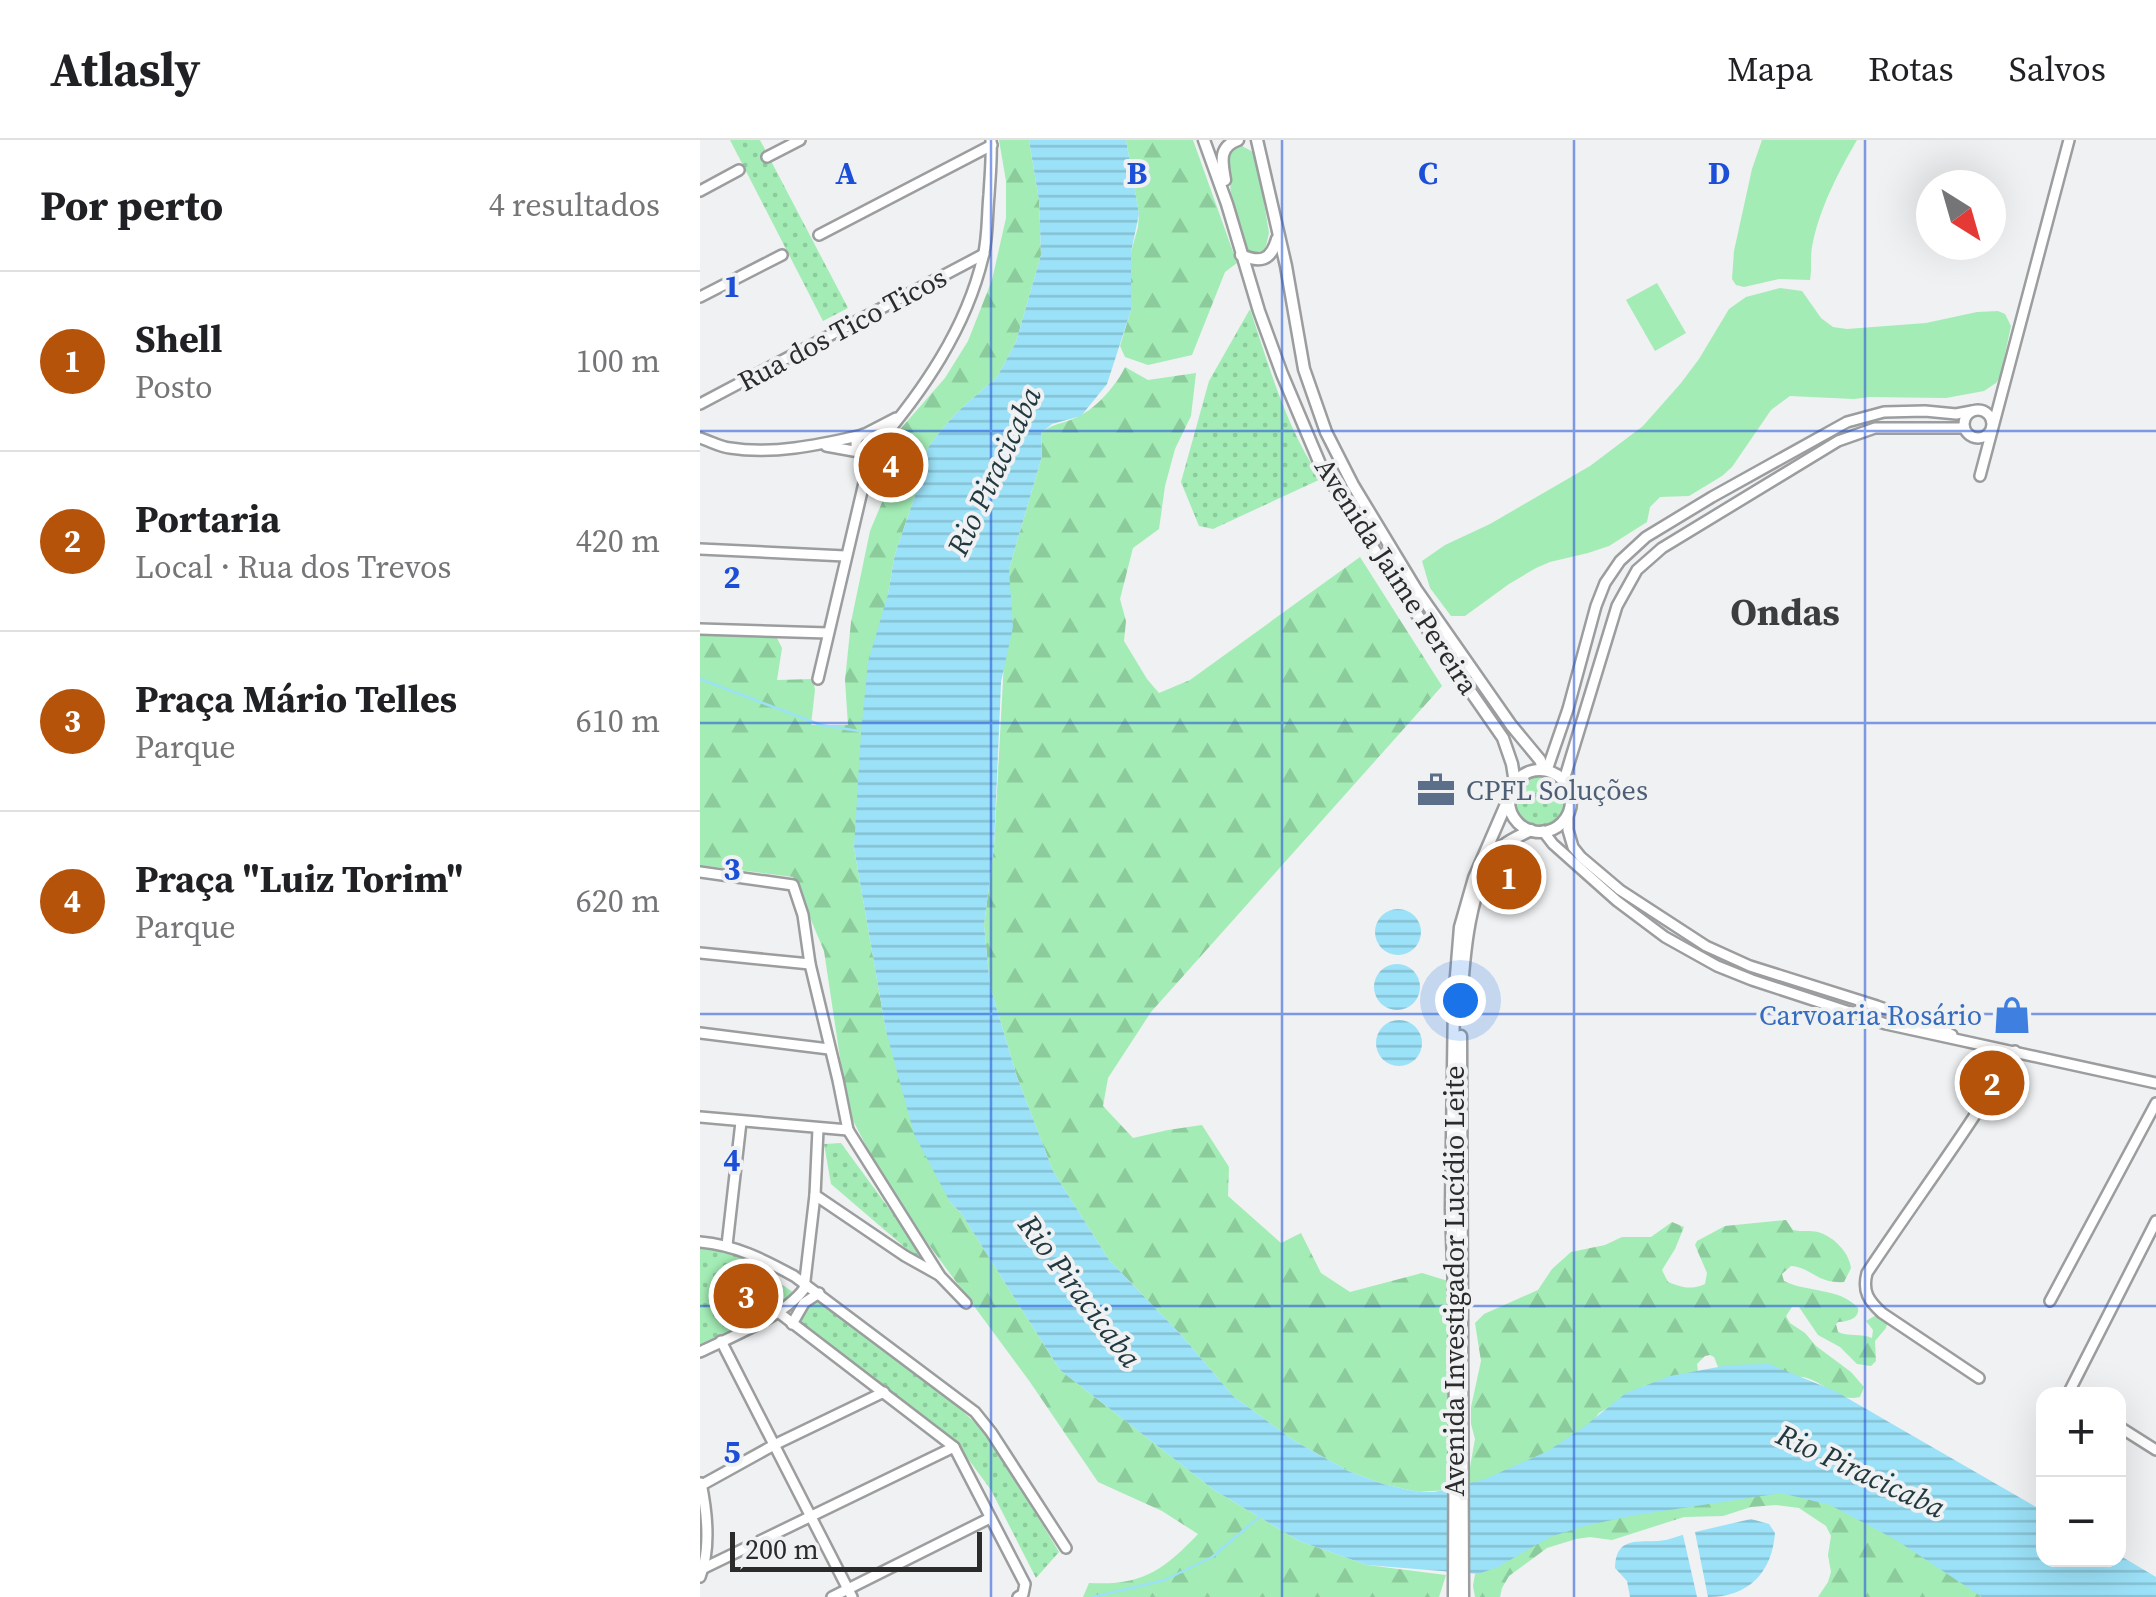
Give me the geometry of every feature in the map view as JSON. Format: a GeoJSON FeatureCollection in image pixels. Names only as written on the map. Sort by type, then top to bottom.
{"type":"FeatureCollection","features":[{"type":"Feature","properties":{"kind":"main road","name":"Avenida Jaime Pereira"},"geometry":{"type":"LineString","coordinates":[[1204,140],[1282,374],[1320,464],[1398,587],[1503,738],[1515,783]]}},
{"type":"Feature","properties":{"kind":"main road"},"geometry":{"type":"LineString","coordinates":[[1228,204],[1221,155],[1226,146],[1241,140],[1258,143]]}},
{"type":"Feature","properties":{"kind":"main road","name":"Avenida Jaime Pereira"},"geometry":{"type":"LineString","coordinates":[[1258,143],[1304,369],[1326,432],[1353,486],[1416,589],[1546,770]]}},
{"type":"Feature","properties":{"kind":"main road"},"geometry":{"type":"LineString","coordinates":[[1241,254],[1253,260],[1263,259],[1274,252],[1278,234]]}},
{"type":"Feature","properties":{"kind":"main road"},"geometry":{"type":"LineString","coordinates":[[1546,770],[1564,780],[1571,802],[1568,814],[1558,826],[1537,831],[1516,820],[1509,804],[1510,795],[1515,783],[1528,772],[1546,770]]}},
{"type":"Feature","properties":{"kind":"main road","name":"Avenida Investigador Lucídio Leite"},"geometry":{"type":"LineString","coordinates":[[1458,1592],[1451,1209],[1454,1000],[1460,926],[1474,878],[1510,795]]}},
{"type":"Feature","properties":{"kind":"main road","name":"Avenida Investigador Lucídio Leite"},"geometry":{"type":"LineString","coordinates":[[1457,1474],[1464,1325],[1461,1007],[1465,953],[1473,908],[1486,868],[1501,848],[1537,831]]}},
{"type":"Feature","properties":{"kind":"street"},"geometry":{"type":"LineString","coordinates":[[767,157],[800,140]]}},
{"type":"Feature","properties":{"kind":"street"},"geometry":{"type":"LineString","coordinates":[[1980,476],[2069,140]]}},
{"type":"Feature","properties":{"kind":"street"},"geometry":{"type":"LineString","coordinates":[[819,235],[992,142]]}},
{"type":"Feature","properties":{"kind":"street"},"geometry":{"type":"LineString","coordinates":[[819,444],[863,454],[874,450],[932,374],[953,334],[984,254],[992,142]]}},
{"type":"Feature","properties":{"kind":"street"},"geometry":{"type":"LineString","coordinates":[[700,191],[739,170]]}},
{"type":"Feature","properties":{"kind":"street","name":"Rua dos Tico Ticos"},"geometry":{"type":"LineString","coordinates":[[700,404],[984,254]]}},
{"type":"Feature","properties":{"kind":"street"},"geometry":{"type":"LineString","coordinates":[[700,297],[782,255]]}},
{"type":"Feature","properties":{"kind":"street"},"geometry":{"type":"LineString","coordinates":[[1546,770],[1605,583],[1620,561],[1646,537],[1847,422],[1884,412],[1982,411],[1991,421],[1992,430]]}},
{"type":"Feature","properties":{"kind":"street"},"geometry":{"type":"LineString","coordinates":[[1964,428],[1964,420],[1972,412]]}},
{"type":"Feature","properties":{"kind":"street"},"geometry":{"type":"LineString","coordinates":[[700,438],[726,448],[750,450],[819,444],[863,435],[903,414]]}},
{"type":"Feature","properties":{"kind":"street"},"geometry":{"type":"LineString","coordinates":[[1564,780],[1617,606],[1628,582],[1646,560],[1677,537],[1856,433],[1875,428],[1964,428],[1974,438],[1984,437],[1992,430]]}},
{"type":"Feature","properties":{"kind":"street"},"geometry":{"type":"LineString","coordinates":[[818,679],[874,450],[874,438],[863,435]]}},
{"type":"Feature","properties":{"kind":"street"},"geometry":{"type":"LineString","coordinates":[[859,452],[855,444],[863,435]]}},
{"type":"Feature","properties":{"kind":"street"},"geometry":{"type":"LineString","coordinates":[[700,549],[845,556]]}},
{"type":"Feature","properties":{"kind":"street"},"geometry":{"type":"LineString","coordinates":[[700,629],[828,633]]}},
{"type":"Feature","properties":{"kind":"street"},"geometry":{"type":"LineString","coordinates":[[1568,814],[1573,847],[1582,858],[1620,890],[1715,950],[1750,966],[1939,1028],[1958,1040]]}},
{"type":"Feature","properties":{"kind":"street"},"geometry":{"type":"LineString","coordinates":[[1537,831],[1617,902],[1657,931],[1745,978],[1886,1024],[2156,1083]]}},
{"type":"Feature","properties":{"kind":"street"},"geometry":{"type":"LineString","coordinates":[[700,872],[792,884],[803,915],[810,964],[848,1130],[940,1276],[966,1303]]}},
{"type":"Feature","properties":{"kind":"street"},"geometry":{"type":"LineString","coordinates":[[1657,931],[1706,954],[1715,950]]}},
{"type":"Feature","properties":{"kind":"street"},"geometry":{"type":"LineString","coordinates":[[700,954],[810,964]]}},
{"type":"Feature","properties":{"kind":"street"},"geometry":{"type":"LineString","coordinates":[[1830,1004],[1869,1013],[1877,1006]]}},
{"type":"Feature","properties":{"kind":"street"},"geometry":{"type":"LineString","coordinates":[[1886,1024],[1894,1021],[1939,1028]]}},
{"type":"Feature","properties":{"kind":"street"},"geometry":{"type":"LineString","coordinates":[[700,1034],[830,1050]]}},
{"type":"Feature","properties":{"kind":"street"},"geometry":{"type":"LineString","coordinates":[[1979,1378],[1882,1313],[1869,1301],[1864,1289],[1867,1273],[2015,1051]]}},
{"type":"Feature","properties":{"kind":"street"},"geometry":{"type":"LineString","coordinates":[[2050,1300],[2156,1104]]}},
{"type":"Feature","properties":{"kind":"street"},"geometry":{"type":"LineString","coordinates":[[700,1116],[848,1130]]}},
{"type":"Feature","properties":{"kind":"street"},"geometry":{"type":"LineString","coordinates":[[727,1245],[741,1122]]}},
{"type":"Feature","properties":{"kind":"street"},"geometry":{"type":"LineString","coordinates":[[700,1352],[778,1312],[802,1293],[816,1196],[818,1128]]}},
{"type":"Feature","properties":{"kind":"street"},"geometry":{"type":"LineString","coordinates":[[816,1196],[940,1276]]}},
{"type":"Feature","properties":{"kind":"street"},"geometry":{"type":"LineString","coordinates":[[2072,1387],[2156,1221]]}},
{"type":"Feature","properties":{"kind":"street"},"geometry":{"type":"LineString","coordinates":[[700,1242],[727,1245],[794,1276],[974,1412],[1066,1548]]}},
{"type":"Feature","properties":{"kind":"street"},"geometry":{"type":"LineString","coordinates":[[794,1276],[810,1246]]}},
{"type":"Feature","properties":{"kind":"street"},"geometry":{"type":"LineString","coordinates":[[792,1324],[804,1304],[818,1293]]}},
{"type":"Feature","properties":{"kind":"street"},"geometry":{"type":"LineString","coordinates":[[778,1312],[954,1447],[1026,1584],[1018,1597]]}},
{"type":"Feature","properties":{"kind":"street"},"geometry":{"type":"LineString","coordinates":[[722,1341],[850,1593]]}},
{"type":"Feature","properties":{"kind":"street"},"geometry":{"type":"LineString","coordinates":[[701,1572],[706,1527],[701,1484],[884,1392]]}},
{"type":"Feature","properties":{"kind":"street"},"geometry":{"type":"LineString","coordinates":[[2126,1431],[2156,1450]]}},
{"type":"Feature","properties":{"kind":"street"},"geometry":{"type":"LineString","coordinates":[[701,1572],[954,1447]]}},
{"type":"Feature","properties":{"kind":"street"},"geometry":{"type":"LineString","coordinates":[[832,1597],[850,1593],[990,1518]]}},
{"type":"Feature","properties":{"kind":"green space"},"geometry":{"type":"Polygon","coordinates":[[[730,140],[760,140],[848,308],[823,321],[730,140]]]}},
{"type":"Feature","properties":{"kind":"green space"},"geometry":{"type":"Polygon","coordinates":[[[999,140],[1029,140],[1039,200],[1041,255],[1016,342],[997,377],[955,414],[920,463],[920,481],[895,554],[854,848],[886,1031],[950,1202],[961,1213],[1060,1370],[1214,1490],[1299,1541],[1367,1565],[1446,1575],[1439,1597],[1083,1597],[1089,1583],[1123,1582],[1150,1574],[1174,1558],[1198,1534],[1162,1511],[1098,1482],[926,1241],[872,1157],[848,1111],[824,951],[793,877],[700,865],[700,635],[777,638],[782,648],[777,680],[813,679],[811,725],[848,725],[845,680],[851,622],[870,531],[883,500],[875,472],[889,442],[945,378],[968,341],[992,280],[1006,218],[1006,181],[999,140]]]}},
{"type":"Feature","properties":{"kind":"green space"},"geometry":{"type":"Polygon","coordinates":[[[1126,140],[1193,140],[1237,263],[1225,272],[1192,355],[1148,365],[1125,357],[1120,346],[1131,310],[1131,252],[1139,214],[1126,140]]]}},
{"type":"Feature","properties":{"kind":"green space"},"geometry":{"type":"Polygon","coordinates":[[[1762,140],[1857,140],[1819,219],[1810,280],[1779,279],[1744,287],[1732,279],[1734,251],[1762,140]]]}},
{"type":"Feature","properties":{"kind":"green space"},"geometry":{"type":"Polygon","coordinates":[[[1242,146],[1253,152],[1257,160],[1269,233],[1265,250],[1253,253],[1246,251],[1231,200],[1226,161],[1228,153],[1242,146]]]}},
{"type":"Feature","properties":{"kind":"green space"},"geometry":{"type":"Polygon","coordinates":[[[1657,283],[1686,333],[1655,351],[1626,300],[1657,283]]]}},
{"type":"Feature","properties":{"kind":"green space"},"geometry":{"type":"Polygon","coordinates":[[[1780,288],[1802,291],[1821,318],[1833,327],[1847,329],[1926,323],[1998,311],[2005,314],[2011,326],[2000,377],[1984,391],[1946,398],[1790,396],[1771,410],[1722,476],[1689,496],[1660,497],[1650,507],[1647,522],[1609,546],[1536,568],[1465,616],[1451,616],[1430,588],[1422,561],[1590,466],[1643,426],[1699,359],[1729,309],[1746,297],[1780,288]]]}},
{"type":"Feature","properties":{"kind":"green space"},"geometry":{"type":"Polygon","coordinates":[[[1250,309],[1288,418],[1321,479],[1213,529],[1199,526],[1181,482],[1209,381],[1250,309]]]}},
{"type":"Feature","properties":{"kind":"green space"},"geometry":{"type":"Polygon","coordinates":[[[1125,367],[1148,380],[1196,373],[1191,416],[1175,449],[1159,529],[1133,548],[1120,599],[1126,621],[1124,641],[1159,693],[1190,680],[1360,557],[1442,686],[1151,1012],[1108,1078],[1103,1106],[1133,1138],[1202,1125],[1229,1167],[1228,1196],[1281,1243],[1301,1233],[1321,1273],[1350,1292],[1422,1273],[1448,1281],[1447,1490],[1418,1492],[1383,1484],[1348,1471],[1293,1440],[1233,1396],[1109,1260],[1053,1171],[1017,1077],[990,986],[984,925],[994,847],[1009,569],[1042,456],[1041,433],[1093,407],[1125,367]]]}},
{"type":"Feature","properties":{"kind":"green space"},"geometry":{"type":"Polygon","coordinates":[[[1540,775],[1558,783],[1566,801],[1558,819],[1540,827],[1522,819],[1514,801],[1522,783],[1540,775]]]}},
{"type":"Feature","properties":{"kind":"green space"},"geometry":{"type":"Polygon","coordinates":[[[841,1143],[926,1259],[922,1262],[831,1184],[824,1144],[841,1143]]]}},
{"type":"Feature","properties":{"kind":"green space"},"geometry":{"type":"Polygon","coordinates":[[[1786,1220],[1793,1230],[1818,1232],[1835,1241],[1851,1268],[1844,1282],[1835,1282],[1791,1266],[1782,1274],[1784,1281],[1833,1293],[1858,1308],[1855,1317],[1836,1324],[1838,1332],[1872,1338],[1873,1330],[1866,1321],[1878,1314],[1888,1321],[1875,1341],[1876,1361],[1871,1366],[1857,1364],[1840,1347],[1818,1335],[1799,1307],[1792,1307],[1786,1316],[1816,1346],[1851,1372],[1864,1387],[1860,1397],[1844,1397],[1803,1377],[1720,1372],[1714,1357],[1705,1356],[1697,1364],[1698,1372],[1644,1386],[1599,1413],[1584,1434],[1511,1473],[1470,1484],[1475,1439],[1471,1407],[1481,1361],[1475,1323],[1484,1314],[1538,1290],[1552,1269],[1571,1252],[1622,1237],[1651,1237],[1672,1222],[1684,1227],[1662,1270],[1668,1282],[1700,1286],[1705,1284],[1707,1273],[1695,1245],[1697,1241],[1725,1226],[1786,1220]]]}},
{"type":"Feature","properties":{"kind":"green space"},"geometry":{"type":"Polygon","coordinates":[[[700,1245],[726,1249],[793,1295],[776,1309],[700,1348],[700,1245]]]}},
{"type":"Feature","properties":{"kind":"green space"},"geometry":{"type":"Polygon","coordinates":[[[823,1301],[953,1402],[989,1436],[1059,1552],[1036,1578],[991,1490],[955,1441],[800,1325],[807,1308],[823,1301]]]}},
{"type":"Feature","properties":{"kind":"green space"},"geometry":{"type":"Polygon","coordinates":[[[1818,1482],[1997,1597],[1818,1597],[1831,1572],[1831,1536],[1826,1526],[1799,1508],[1776,1505],[1751,1507],[1723,1516],[1684,1517],[1612,1540],[1576,1539],[1547,1548],[1509,1576],[1500,1597],[1475,1597],[1475,1574],[1544,1524],[1818,1482]]]}},
{"type":"Feature","properties":{"kind":"water","name":"Rio Piracicaba"},"geometry":{"type":"Polygon","coordinates":[[[1029,140],[1126,140],[1139,214],[1131,252],[1131,310],[1107,384],[1081,416],[1052,424],[1041,433],[1042,456],[1009,569],[1013,627],[1001,682],[994,847],[984,925],[990,986],[1017,1077],[1053,1171],[1109,1260],[1233,1396],[1293,1440],[1348,1471],[1383,1484],[1434,1492],[1485,1479],[1548,1451],[1626,1393],[1670,1376],[1729,1365],[1769,1364],[1835,1391],[2036,1507],[2036,1567],[2126,1567],[2126,1559],[2156,1577],[2156,1597],[1982,1597],[1896,1540],[1830,1505],[1781,1493],[1585,1526],[1550,1537],[1478,1574],[1367,1565],[1299,1541],[1214,1490],[1060,1370],[961,1213],[950,1202],[914,1134],[886,1031],[854,848],[868,662],[895,554],[920,481],[920,463],[955,414],[997,377],[1016,342],[1041,255],[1039,200],[1029,140]]]}},
{"type":"Feature","properties":{"kind":"water"},"geometry":{"type":"Polygon","coordinates":[[[1398,909],[1414,916],[1421,932],[1414,948],[1398,955],[1382,948],[1375,932],[1382,916],[1398,909]]]}},
{"type":"Feature","properties":{"kind":"water"},"geometry":{"type":"Polygon","coordinates":[[[1397,964],[1413,971],[1420,987],[1413,1003],[1397,1010],[1381,1003],[1374,987],[1381,971],[1397,964]]]}},
{"type":"Feature","properties":{"kind":"water"},"geometry":{"type":"Polygon","coordinates":[[[1399,1020],[1415,1027],[1422,1043],[1415,1059],[1399,1066],[1383,1059],[1376,1043],[1383,1027],[1399,1020]]]}},
{"type":"Feature","properties":{"kind":"water"},"geometry":{"type":"Polygon","coordinates":[[[1751,1519],[1769,1524],[1775,1533],[1763,1571],[1735,1593],[1708,1597],[1695,1532],[1751,1519]]]}},
{"type":"Feature","properties":{"kind":"water"},"geometry":{"type":"Polygon","coordinates":[[[1683,1535],[1697,1597],[1630,1597],[1627,1581],[1615,1568],[1619,1551],[1634,1542],[1683,1535]]]}},
{"type":"Feature","properties":{"kind":"waterway"},"geometry":{"type":"LineString","coordinates":[[700,679],[821,725],[859,731]]}},
{"type":"Feature","properties":{"kind":"waterway"},"geometry":{"type":"LineString","coordinates":[[1093,1597],[1165,1580],[1212,1557],[1259,1517]]}},
{"type":"Feature","properties":{"kind":"place","name":"Praça \"Luiz Torim\""},"geometry":{"type":"Point","coordinates":[891,465]}},
{"type":"Feature","properties":{"kind":"place","name":"CPFL Soluções"},"geometry":{"type":"Point","coordinates":[1436,790]}},
{"type":"Feature","properties":{"kind":"place","name":"Shell"},"geometry":{"type":"Point","coordinates":[1509,877]}},
{"type":"Feature","properties":{"kind":"place","name":"Carvoaria Rosário"},"geometry":{"type":"Point","coordinates":[2012,1015]}},
{"type":"Feature","properties":{"kind":"place","name":"Portaria"},"geometry":{"type":"Point","coordinates":[1992,1083]}},
{"type":"Feature","properties":{"kind":"place","name":"Praça Mário Telles"},"geometry":{"type":"Point","coordinates":[746,1296]}},
{"type":"Feature","properties":{"kind":"district","name":"Ondas"},"geometry":{"type":"Point","coordinates":[1785,612]}}]}
